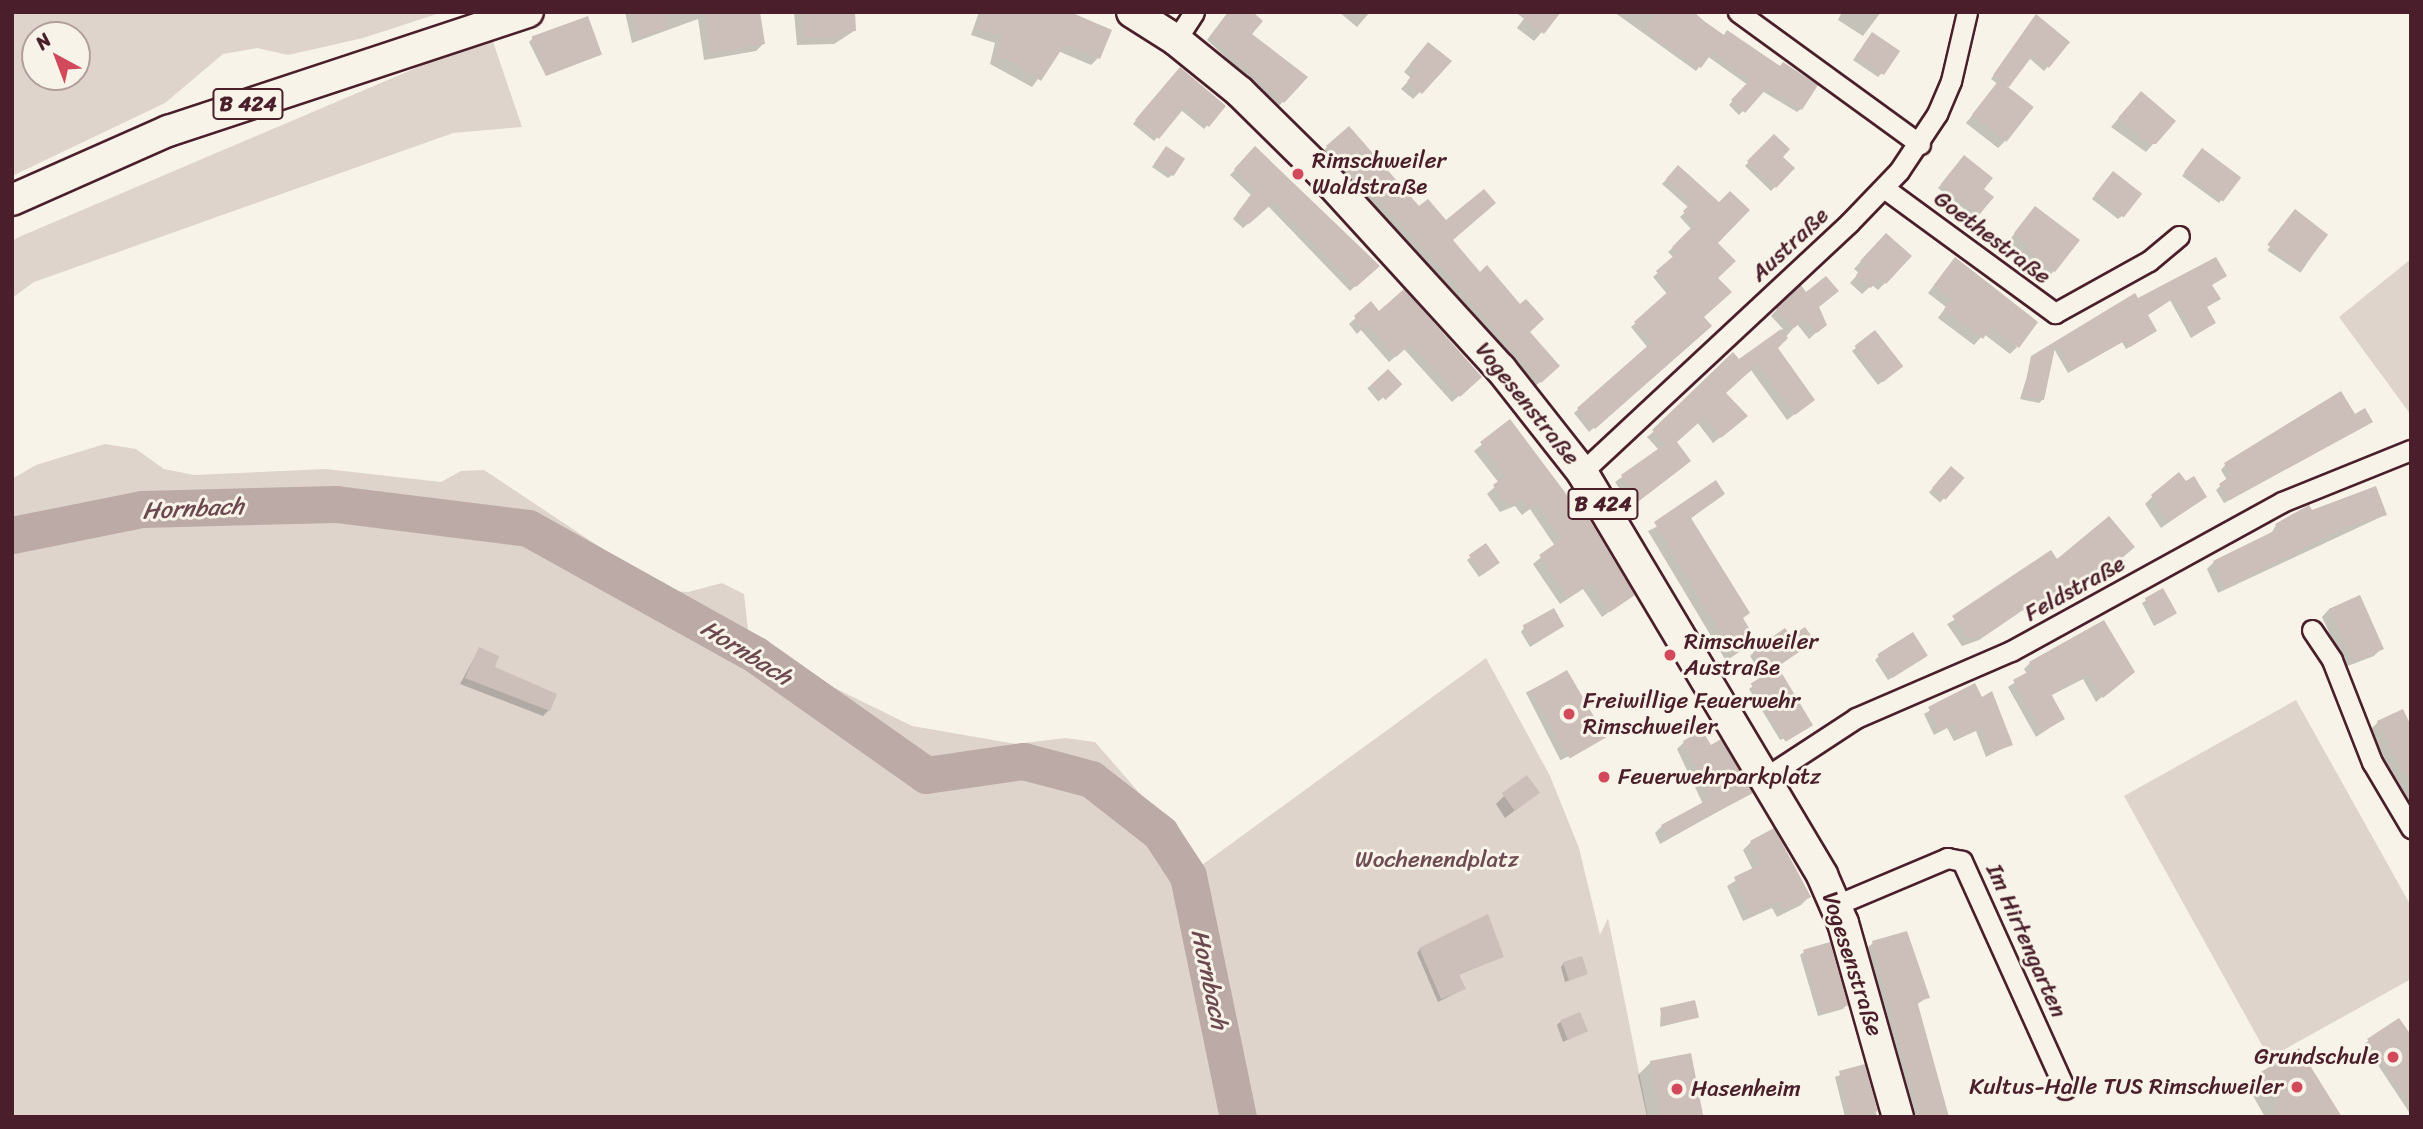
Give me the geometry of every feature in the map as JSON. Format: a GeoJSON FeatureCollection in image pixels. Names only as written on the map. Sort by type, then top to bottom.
{"type":"FeatureCollection","features":[{"type":"Feature","properties":{"kind":"main road","name":"B 424"},"geometry":{"type":"LineString","coordinates":[[12,200],[168,131],[528,12]]}},
{"type":"Feature","properties":{"kind":"main road","name":"Vogesenstraße"},"geometry":{"type":"LineString","coordinates":[[1132,12],[1176,40],[1240,92],[1319,170],[1501,369],[1582,472],[1766,777],[1836,905],[1898,1117]]}},
{"type":"Feature","properties":{"kind":"street"},"geometry":{"type":"LineString","coordinates":[[1176,40],[1194,12]]}},
{"type":"Feature","properties":{"kind":"street"},"geometry":{"type":"LineString","coordinates":[[1738,12],[1920,144]]}},
{"type":"Feature","properties":{"kind":"street","name":"Austraße"},"geometry":{"type":"LineString","coordinates":[[1582,472],[1884,188],[1920,144],[1951,81],[1967,12]]}},
{"type":"Feature","properties":{"kind":"street","name":"Goethestraße"},"geometry":{"type":"LineString","coordinates":[[1884,188],[2055,313],[2149,261],[2179,236]]}},
{"type":"Feature","properties":{"kind":"street","name":"Feldstraße"},"geometry":{"type":"LineString","coordinates":[[1766,777],[1857,718],[2011,651],[2282,502],[2326,481],[2411,450]]}},
{"type":"Feature","properties":{"kind":"street"},"geometry":{"type":"LineString","coordinates":[[2312,630],[2332,660],[2372,762],[2411,828]]}},
{"type":"Feature","properties":{"kind":"street","name":"Im Hirtengarten"},"geometry":{"type":"LineString","coordinates":[[1836,905],[1947,858],[1962,861],[2065,1089]]}},
{"type":"Feature","properties":{"kind":"green space"},"geometry":{"type":"Polygon","coordinates":[[[12,12],[443,12],[363,38],[288,55],[257,48],[223,54],[165,103],[12,176],[12,12]]]}},
{"type":"Feature","properties":{"kind":"green space"},"geometry":{"type":"Polygon","coordinates":[[[491,36],[522,127],[453,133],[34,282],[12,298],[12,241],[19,237],[491,36]]]}},
{"type":"Feature","properties":{"kind":"green space"},"geometry":{"type":"Polygon","coordinates":[[[2411,259],[2411,415],[2339,317],[2411,259]]]}},
{"type":"Feature","properties":{"kind":"green space","name":"Wochenendplatz"},"geometry":{"type":"Polygon","coordinates":[[[105,444],[136,449],[164,469],[194,475],[326,469],[441,482],[461,471],[484,470],[666,591],[688,592],[722,583],[744,594],[749,639],[790,666],[912,726],[1016,744],[1065,738],[1095,742],[1202,865],[1486,658],[1550,776],[1579,848],[1600,935],[1608,918],[1648,1117],[12,1117],[12,479],[36,465],[105,444]]]}},
{"type":"Feature","properties":{"kind":"green space"},"geometry":{"type":"Polygon","coordinates":[[[2296,700],[2411,906],[2411,979],[2269,1058],[2124,796],[2296,700]]]}},
{"type":"Feature","properties":{"kind":"building"},"geometry":{"type":"Polygon","coordinates":[[[633,12],[664,12],[668,29],[639,37],[633,12]]]}},
{"type":"Feature","properties":{"kind":"building"},"geometry":{"type":"Polygon","coordinates":[[[704,12],[760,12],[765,44],[711,53],[704,12]]]}},
{"type":"Feature","properties":{"kind":"building"},"geometry":{"type":"Polygon","coordinates":[[[802,12],[855,12],[856,31],[843,32],[843,37],[804,38],[802,12]]]}},
{"type":"Feature","properties":{"kind":"building"},"geometry":{"type":"Polygon","coordinates":[[[983,12],[1070,12],[1112,30],[1100,59],[1065,44],[1041,81],[1011,61],[996,57],[1002,36],[977,28],[983,12]]]}},
{"type":"Feature","properties":{"kind":"building"},"geometry":{"type":"Polygon","coordinates":[[[1230,12],[1253,12],[1263,21],[1252,34],[1308,77],[1284,103],[1210,36],[1230,12]]]}},
{"type":"Feature","properties":{"kind":"building"},"geometry":{"type":"Polygon","coordinates":[[[1515,12],[1561,12],[1544,34],[1515,12]]]}},
{"type":"Feature","properties":{"kind":"building"},"geometry":{"type":"Polygon","coordinates":[[[1656,12],[1691,12],[1724,35],[1727,30],[1780,66],[1783,62],[1818,85],[1802,110],[1767,88],[1745,113],[1731,100],[1750,80],[1712,53],[1701,68],[1670,49],[1644,29],[1656,12]]]}},
{"type":"Feature","properties":{"kind":"building"},"geometry":{"type":"Polygon","coordinates":[[[2036,14],[2070,42],[2049,68],[2033,55],[2009,87],[1993,75],[2036,14]]]}},
{"type":"Feature","properties":{"kind":"building"},"geometry":{"type":"Polygon","coordinates":[[[588,16],[602,55],[546,75],[532,37],[588,16]]]}},
{"type":"Feature","properties":{"kind":"building"},"geometry":{"type":"Polygon","coordinates":[[[1872,32],[1900,51],[1884,75],[1856,56],[1872,32]]]}},
{"type":"Feature","properties":{"kind":"building"},"geometry":{"type":"Polygon","coordinates":[[[1428,42],[1452,61],[1422,94],[1407,81],[1417,70],[1410,64],[1428,42]]]}},
{"type":"Feature","properties":{"kind":"building"},"geometry":{"type":"Polygon","coordinates":[[[1180,67],[1226,106],[1209,127],[1185,107],[1159,139],[1135,120],[1180,67]]]}},
{"type":"Feature","properties":{"kind":"building"},"geometry":{"type":"Polygon","coordinates":[[[1999,80],[2034,107],[2007,142],[1972,115],[1999,80]]]}},
{"type":"Feature","properties":{"kind":"building"},"geometry":{"type":"Polygon","coordinates":[[[2141,91],[2176,121],[2156,144],[2149,144],[2118,118],[2141,91]]]}},
{"type":"Feature","properties":{"kind":"building"},"geometry":{"type":"Polygon","coordinates":[[[1349,126],[1419,206],[1428,199],[1446,220],[1484,189],[1496,203],[1453,240],[1480,272],[1487,265],[1520,304],[1526,299],[1544,319],[1530,332],[1560,366],[1541,383],[1424,248],[1326,146],[1349,126]]]}},
{"type":"Feature","properties":{"kind":"building"},"geometry":{"type":"Polygon","coordinates":[[[1774,134],[1790,149],[1783,157],[1795,168],[1776,188],[1747,161],[1774,134]]]}},
{"type":"Feature","properties":{"kind":"building"},"geometry":{"type":"Polygon","coordinates":[[[1166,146],[1185,159],[1173,176],[1154,163],[1166,146]]]}},
{"type":"Feature","properties":{"kind":"building"},"geometry":{"type":"Polygon","coordinates":[[[1255,146],[1380,266],[1356,287],[1274,202],[1249,224],[1237,213],[1255,189],[1234,169],[1255,146]]]}},
{"type":"Feature","properties":{"kind":"building"},"geometry":{"type":"Polygon","coordinates":[[[2202,148],[2241,177],[2223,201],[2184,172],[2202,148]]]}},
{"type":"Feature","properties":{"kind":"building"},"geometry":{"type":"Polygon","coordinates":[[[1964,155],[1993,178],[1984,189],[1994,197],[1979,215],[1941,184],[1964,155]]]}},
{"type":"Feature","properties":{"kind":"building"},"geometry":{"type":"Polygon","coordinates":[[[1678,165],[1719,202],[1730,191],[1750,210],[1718,243],[1736,261],[1718,278],[1732,292],[1704,317],[1712,326],[1595,429],[1577,408],[1652,342],[1634,322],[1671,289],[1656,271],[1677,253],[1672,247],[1695,224],[1683,211],[1692,203],[1666,179],[1678,165]]]}},
{"type":"Feature","properties":{"kind":"building"},"geometry":{"type":"Polygon","coordinates":[[[2113,171],[2142,194],[2124,217],[2095,195],[2113,171]]]}},
{"type":"Feature","properties":{"kind":"building"},"geometry":{"type":"Polygon","coordinates":[[[2035,206],[2080,240],[2055,272],[2026,250],[2029,245],[2014,233],[2035,206]]]}},
{"type":"Feature","properties":{"kind":"building"},"geometry":{"type":"Polygon","coordinates":[[[2295,209],[2328,235],[2300,270],[2267,244],[2295,209]]]}},
{"type":"Feature","properties":{"kind":"building"},"geometry":{"type":"Polygon","coordinates":[[[1886,233],[1912,256],[1886,284],[1880,278],[1871,288],[1856,275],[1865,264],[1860,261],[1886,233]]]}},
{"type":"Feature","properties":{"kind":"building"},"geometry":{"type":"Polygon","coordinates":[[[1955,257],[2038,322],[2019,348],[1991,327],[1983,339],[1944,309],[1952,299],[1934,285],[1955,257]]]}},
{"type":"Feature","properties":{"kind":"building"},"geometry":{"type":"Polygon","coordinates":[[[2216,257],[2227,276],[2212,285],[2221,299],[2207,307],[2216,323],[2195,335],[2174,298],[2148,315],[2157,331],[2130,347],[2126,340],[2071,371],[2056,343],[2044,400],[2023,396],[2031,356],[2135,293],[2138,298],[2216,257]]]}},
{"type":"Feature","properties":{"kind":"building"},"geometry":{"type":"Polygon","coordinates":[[[1826,276],[1839,291],[1819,307],[1827,325],[1817,333],[1805,319],[1794,328],[1776,308],[1801,285],[1806,292],[1826,276]]]}},
{"type":"Feature","properties":{"kind":"building"},"geometry":{"type":"Polygon","coordinates":[[[1404,289],[1482,377],[1460,397],[1411,344],[1396,357],[1368,325],[1364,329],[1354,316],[1371,301],[1379,311],[1404,289]]]}},
{"type":"Feature","properties":{"kind":"building"},"geometry":{"type":"Polygon","coordinates":[[[1781,329],[1788,338],[1778,348],[1815,400],[1795,415],[1758,364],[1726,393],[1748,416],[1721,438],[1705,417],[1677,442],[1691,461],[1639,501],[1621,475],[1665,444],[1652,430],[1733,352],[1739,359],[1781,329]]]}},
{"type":"Feature","properties":{"kind":"building"},"geometry":{"type":"Polygon","coordinates":[[[1875,330],[1903,366],[1883,382],[1855,346],[1875,330]]]}},
{"type":"Feature","properties":{"kind":"building"},"geometry":{"type":"Polygon","coordinates":[[[1388,369],[1402,384],[1386,400],[1371,385],[1388,369]]]}},
{"type":"Feature","properties":{"kind":"building"},"geometry":{"type":"Polygon","coordinates":[[[2341,391],[2355,414],[2365,408],[2373,422],[2230,500],[2219,484],[2232,475],[2224,463],[2341,391]]]}},
{"type":"Feature","properties":{"kind":"building"},"geometry":{"type":"Polygon","coordinates":[[[1510,419],[1576,507],[1580,504],[1635,595],[1610,612],[1591,583],[1568,598],[1539,555],[1562,539],[1538,503],[1530,509],[1523,500],[1508,505],[1493,485],[1505,476],[1480,442],[1510,419]]]}},
{"type":"Feature","properties":{"kind":"building"},"geometry":{"type":"Polygon","coordinates":[[[1951,466],[1965,478],[1946,500],[1932,488],[1951,466]]]}},
{"type":"Feature","properties":{"kind":"building"},"geometry":{"type":"Polygon","coordinates":[[[2179,472],[2186,481],[2194,476],[2207,497],[2169,522],[2151,495],[2179,472]]]}},
{"type":"Feature","properties":{"kind":"building"},"geometry":{"type":"Polygon","coordinates":[[[1716,480],[1725,494],[1691,518],[1750,613],[1743,618],[1757,641],[1734,655],[1654,522],[1716,480]]]}},
{"type":"Feature","properties":{"kind":"building"},"geometry":{"type":"Polygon","coordinates":[[[2376,486],[2387,515],[2343,528],[2225,588],[2213,561],[2278,529],[2275,524],[2309,505],[2312,510],[2376,486]]]}},
{"type":"Feature","properties":{"kind":"building"},"geometry":{"type":"Polygon","coordinates":[[[2109,516],[2135,547],[2098,578],[2093,572],[2037,614],[2030,604],[1987,634],[1969,640],[1952,616],[2051,550],[2057,559],[2109,516]]]}},
{"type":"Feature","properties":{"kind":"building"},"geometry":{"type":"Polygon","coordinates":[[[1486,543],[1500,563],[1483,575],[1469,555],[1486,543]]]}},
{"type":"Feature","properties":{"kind":"building"},"geometry":{"type":"Polygon","coordinates":[[[2163,588],[2177,613],[2159,624],[2145,598],[2163,588]]]}},
{"type":"Feature","properties":{"kind":"building"},"geometry":{"type":"Polygon","coordinates":[[[2360,595],[2384,649],[2354,662],[2330,608],[2360,595]]]}},
{"type":"Feature","properties":{"kind":"building"},"geometry":{"type":"Polygon","coordinates":[[[1554,608],[1564,626],[1533,644],[1523,625],[1554,608]]]}},
{"type":"Feature","properties":{"kind":"building"},"geometry":{"type":"Polygon","coordinates":[[[2104,620],[2135,672],[2103,698],[2089,674],[2051,694],[2065,719],[2042,732],[2013,680],[2033,669],[2029,662],[2104,620]]]}},
{"type":"Feature","properties":{"kind":"building"},"geometry":{"type":"Polygon","coordinates":[[[1805,627],[1815,641],[1767,674],[1753,651],[1785,628],[1791,636],[1805,627]]]}},
{"type":"Feature","properties":{"kind":"building"},"geometry":{"type":"Polygon","coordinates":[[[1913,632],[1928,656],[1892,678],[1877,654],[1913,632]]]}},
{"type":"Feature","properties":{"kind":"building"},"geometry":{"type":"Polygon","coordinates":[[[479,647],[499,656],[495,667],[557,694],[550,711],[465,678],[479,647]]]}},
{"type":"Feature","properties":{"kind":"building"},"geometry":{"type":"Polygon","coordinates":[[[1778,667],[1813,725],[1786,742],[1751,683],[1778,667]]]}},
{"type":"Feature","properties":{"kind":"building","name":"Freiwillige Feuerwehr Rimschweiler"},"geometry":{"type":"Polygon","coordinates":[[[1567,670],[1606,738],[1570,759],[1531,691],[1567,670]]]}},
{"type":"Feature","properties":{"kind":"building"},"geometry":{"type":"Polygon","coordinates":[[[1975,683],[1982,697],[1992,691],[2013,745],[1991,753],[1981,727],[1960,737],[1953,724],[1940,731],[1928,707],[1975,683]]]}},
{"type":"Feature","properties":{"kind":"building"},"geometry":{"type":"Polygon","coordinates":[[[2403,709],[2411,726],[2411,786],[2377,721],[2403,709]]]}},
{"type":"Feature","properties":{"kind":"building"},"geometry":{"type":"Polygon","coordinates":[[[1702,730],[1711,745],[1721,739],[1753,793],[1668,838],[1661,825],[1711,798],[1683,741],[1702,730]]]}},
{"type":"Feature","properties":{"kind":"building"},"geometry":{"type":"Polygon","coordinates":[[[1527,775],[1540,793],[1515,811],[1502,793],[1527,775]]]}},
{"type":"Feature","properties":{"kind":"building"},"geometry":{"type":"Polygon","coordinates":[[[1774,828],[1811,897],[1785,910],[1780,901],[1751,915],[1734,877],[1761,864],[1750,841],[1774,828]]]}},
{"type":"Feature","properties":{"kind":"building"},"geometry":{"type":"Polygon","coordinates":[[[1488,914],[1504,957],[1459,974],[1466,989],[1441,999],[1419,948],[1488,914]]]}},
{"type":"Feature","properties":{"kind":"building"},"geometry":{"type":"Polygon","coordinates":[[[1907,931],[1930,998],[1917,1001],[1949,1117],[1920,1117],[1872,941],[1907,931]]]}},
{"type":"Feature","properties":{"kind":"building"},"geometry":{"type":"Polygon","coordinates":[[[1830,942],[1848,1005],[1821,1013],[1803,950],[1830,942]]]}},
{"type":"Feature","properties":{"kind":"building"},"geometry":{"type":"Polygon","coordinates":[[[1582,956],[1588,974],[1569,980],[1563,962],[1582,956]]]}},
{"type":"Feature","properties":{"kind":"building"},"geometry":{"type":"Polygon","coordinates":[[[1695,1000],[1699,1018],[1664,1026],[1660,1008],[1695,1000]]]}},
{"type":"Feature","properties":{"kind":"building"},"geometry":{"type":"Polygon","coordinates":[[[1580,1012],[1588,1031],[1568,1040],[1560,1021],[1580,1012]]]}},
{"type":"Feature","properties":{"kind":"building","name":"Grundschule"},"geometry":{"type":"Polygon","coordinates":[[[2399,1018],[2411,1035],[2411,1106],[2367,1039],[2399,1018]]]}},
{"type":"Feature","properties":{"kind":"building","name":"Kultus-Halle TUS Rimschweiler"},"geometry":{"type":"Polygon","coordinates":[[[2299,1048],[2342,1117],[2279,1117],[2273,1106],[2279,1102],[2261,1072],[2299,1048]]]}},
{"type":"Feature","properties":{"kind":"building","name":"Hasenheim"},"geometry":{"type":"Polygon","coordinates":[[[1691,1053],[1703,1117],[1661,1117],[1650,1061],[1691,1053]]]}},
{"type":"Feature","properties":{"kind":"building"},"geometry":{"type":"Polygon","coordinates":[[[1865,1064],[1878,1111],[1851,1117],[1839,1071],[1865,1064]]]}},
{"type":"Feature","properties":{"kind":"waterway","name":"Hornbach"},"geometry":{"type":"LineString","coordinates":[[12,535],[142,509],[336,504],[528,528],[756,655],[926,775],[1023,761],[1091,779],[1160,833],[1188,876],[1238,1117]]}},
{"type":"Feature","properties":{"kind":"place","name":"Rimschweiler Waldstraße"},"geometry":{"type":"Point","coordinates":[1298,174]}},
{"type":"Feature","properties":{"kind":"place","name":"Rimschweiler Austraße"},"geometry":{"type":"Point","coordinates":[1670,655]}},
{"type":"Feature","properties":{"kind":"place","name":"Freiwillige Feuerwehr Rimschweiler"},"geometry":{"type":"Point","coordinates":[1569,714]}},
{"type":"Feature","properties":{"kind":"place","name":"Feuerwehrparkplatz"},"geometry":{"type":"Point","coordinates":[1604,777]}},
{"type":"Feature","properties":{"kind":"place","name":"Grundschule"},"geometry":{"type":"Point","coordinates":[2393,1057]}},
{"type":"Feature","properties":{"kind":"place","name":"Kultus-Halle TUS Rimschweiler"},"geometry":{"type":"Point","coordinates":[2297,1087]}},
{"type":"Feature","properties":{"kind":"place","name":"Hasenheim"},"geometry":{"type":"Point","coordinates":[1677,1089]}}]}
